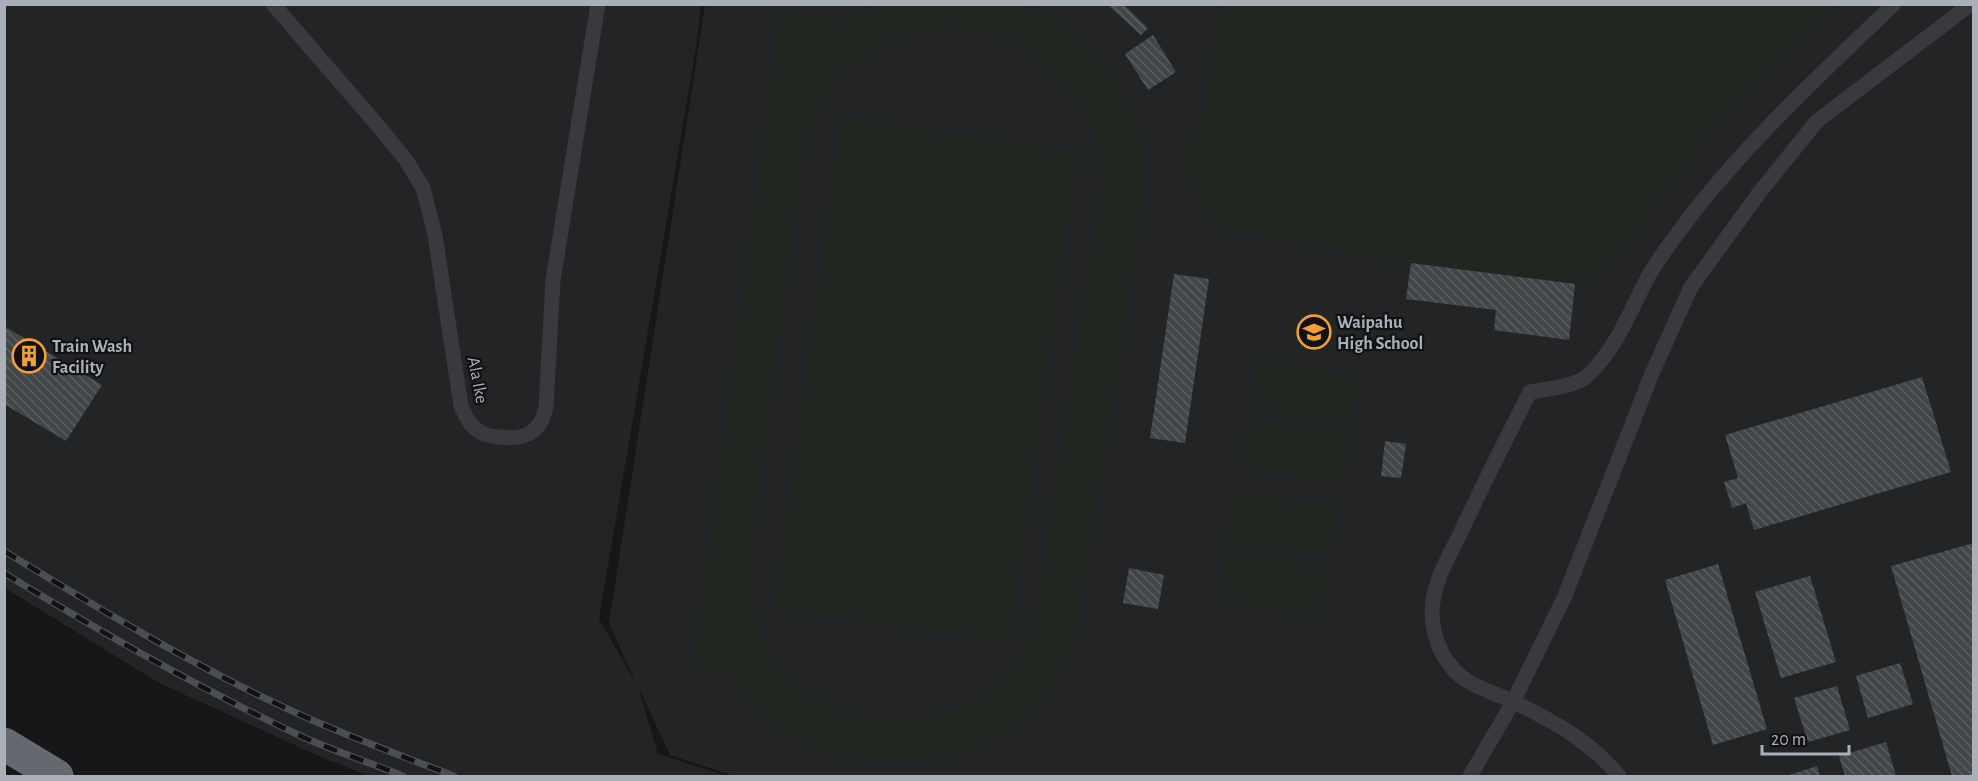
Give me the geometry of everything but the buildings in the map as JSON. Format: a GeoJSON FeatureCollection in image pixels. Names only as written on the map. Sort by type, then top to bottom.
{"type":"FeatureCollection","features":[{"type":"Feature","properties":{"kind":"highway"},"geometry":{"type":"LineString","coordinates":[[4,744],[57,777]]}},
{"type":"Feature","properties":{"kind":"lane","name":"Ala Ike"},"geometry":{"type":"LineString","coordinates":[[273,4],[386,135],[406,160],[423,188],[431,212],[461,406],[471,424],[478,431],[486,435],[519,438],[532,432],[543,420],[546,407],[553,280],[598,4]]}},
{"type":"Feature","properties":{"kind":"lane"},"geometry":{"type":"LineString","coordinates":[[1619,777],[1610,765],[1578,737],[1513,702],[1469,682],[1448,664],[1435,640],[1432,610],[1438,581],[1530,392],[1556,388],[1584,378],[1606,356],[1651,272],[1682,227],[1720,180],[1777,119],[1894,4]]}},
{"type":"Feature","properties":{"kind":"lane"},"geometry":{"type":"LineString","coordinates":[[1470,777],[1513,702],[1564,598],[1653,371],[1691,287],[1759,193],[1817,120],[1971,4]]}},
{"type":"Feature","properties":{"kind":"shaded area"},"geometry":{"type":"Polygon","coordinates":[[[1221,4],[1836,5],[1730,105],[1593,285],[1392,260],[1221,226],[1185,179],[1190,130],[1202,130],[1221,4]]]}},
{"type":"Feature","properties":{"kind":"shaded area","name":"Waipahu High School"},"geometry":{"type":"Polygon","coordinates":[[[4,5],[701,5],[697,42],[599,619],[637,685],[609,623],[705,5],[1973,5],[1973,776],[734,776],[670,755],[638,686],[658,754],[727,776],[369,776],[321,757],[159,683],[5,588],[4,5]]]}},
{"type":"Feature","properties":{"kind":"shaded area"},"geometry":{"type":"Polygon","coordinates":[[[875,5],[1028,5],[1055,19],[1098,55],[1114,78],[1137,128],[1146,186],[1077,621],[1066,652],[1052,680],[1030,708],[1003,731],[972,747],[939,757],[904,761],[869,760],[834,753],[802,740],[764,710],[734,673],[694,669],[781,12],[843,22],[875,5]],[[957,26],[903,35],[861,55],[844,70],[829,89],[805,137],[748,563],[751,599],[759,632],[771,654],[792,680],[818,700],[847,713],[878,721],[910,722],[941,716],[971,703],[997,682],[1009,668],[1020,653],[1036,620],[1103,181],[1099,146],[1093,126],[1079,98],[1059,73],[1021,44],[982,30],[957,26]]]}},
{"type":"Feature","properties":{"kind":"shaded area"},"geometry":{"type":"Polygon","coordinates":[[[842,119],[1076,152],[1009,640],[775,607],[842,119]]]}},
{"type":"Feature","properties":{"kind":"shaded area"},"geometry":{"type":"Polygon","coordinates":[[[1258,361],[1358,378],[1351,423],[1250,408],[1258,361]]]}},
{"type":"Feature","properties":{"kind":"shaded area"},"geometry":{"type":"Polygon","coordinates":[[[1248,420],[1349,435],[1341,482],[1240,466],[1248,420]]]}},
{"type":"Feature","properties":{"kind":"shaded area"},"geometry":{"type":"Polygon","coordinates":[[[1235,493],[1337,508],[1329,554],[1228,539],[1235,493]]]}},
{"type":"Feature","properties":{"kind":"shaded area"},"geometry":{"type":"Polygon","coordinates":[[[1225,552],[1327,568],[1319,614],[1218,599],[1225,552]]]}},
{"type":"Feature","properties":{"kind":"railway"},"geometry":{"type":"LineString","coordinates":[[4,551],[120,620],[238,685],[319,723],[454,776]]}},
{"type":"Feature","properties":{"kind":"railway"},"geometry":{"type":"LineString","coordinates":[[4,573],[190,681],[305,738],[403,776]]}},
{"type":"Feature","properties":{"kind":"place","name":"Waipahu High School"},"geometry":{"type":"Point","coordinates":[1314,332]}},
{"type":"Feature","properties":{"kind":"place","name":"Train Wash Facility"},"geometry":{"type":"Point","coordinates":[29,356]}}]}
